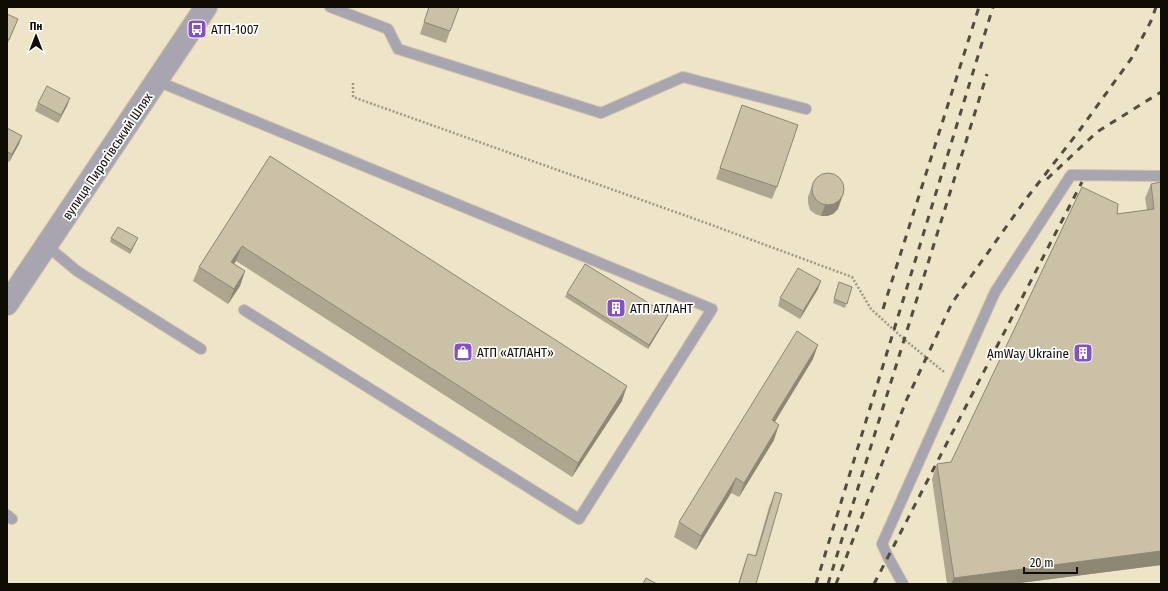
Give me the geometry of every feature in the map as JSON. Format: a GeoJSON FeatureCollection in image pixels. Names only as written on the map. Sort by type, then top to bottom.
{"type":"FeatureCollection","features":[{"type":"Feature","properties":{"kind":"street","name":"вулиця Пирогівський Шлях"},"geometry":{"type":"LineString","coordinates":[[7,304],[206,7]]}},
{"type":"Feature","properties":{"kind":"lane"},"geometry":{"type":"LineString","coordinates":[[330,7],[388,28],[398,49],[601,113],[684,77],[806,109]]}},
{"type":"Feature","properties":{"kind":"lane"},"geometry":{"type":"LineString","coordinates":[[157,81],[712,309],[579,519],[244,310]]}},
{"type":"Feature","properties":{"kind":"lane"},"geometry":{"type":"LineString","coordinates":[[904,584],[882,544],[956,381],[994,292],[1071,175],[1161,176]]}},
{"type":"Feature","properties":{"kind":"lane"},"geometry":{"type":"LineString","coordinates":[[47,246],[77,271],[201,350]]}},
{"type":"Feature","properties":{"kind":"path"},"geometry":{"type":"LineString","coordinates":[[353,83],[353,97],[702,221],[852,277],[871,309],[905,340],[956,381]]}},
{"type":"Feature","properties":{"kind":"building"},"geometry":{"type":"Polygon","coordinates":[[[429,7],[459,7],[450,31],[424,22],[429,7]]]}},
{"type":"Feature","properties":{"kind":"building"},"geometry":{"type":"Polygon","coordinates":[[[7,14],[18,19],[9,40],[7,39],[7,14]]]}},
{"type":"Feature","properties":{"kind":"building"},"geometry":{"type":"Polygon","coordinates":[[[47,86],[70,98],[61,115],[38,103],[47,86]]]}},
{"type":"Feature","properties":{"kind":"building"},"geometry":{"type":"Polygon","coordinates":[[[742,105],[798,125],[777,187],[720,168],[742,105]]]}},
{"type":"Feature","properties":{"kind":"building"},"geometry":{"type":"Polygon","coordinates":[[[7,128],[22,136],[12,154],[7,152],[7,128]]]}},
{"type":"Feature","properties":{"kind":"building","name":"АТП «АТЛАНТ»"},"geometry":{"type":"Polygon","coordinates":[[[270,156],[627,386],[578,463],[242,246],[231,262],[245,271],[234,289],[199,267],[270,156]]]}},
{"type":"Feature","properties":{"kind":"building"},"geometry":{"type":"Polygon","coordinates":[[[825,173],[831,173],[840,177],[844,189],[840,201],[831,205],[825,205],[816,201],[812,192],[812,186],[816,177],[825,173]]]}},
{"type":"Feature","properties":{"kind":"building","name":"AmWay Ukraine"},"geometry":{"type":"Polygon","coordinates":[[[1161,182],[1161,551],[954,578],[937,464],[951,462],[1082,187],[1118,204],[1117,214],[1154,209],[1151,184],[1161,182]]]}},
{"type":"Feature","properties":{"kind":"building"},"geometry":{"type":"Polygon","coordinates":[[[118,227],[138,238],[131,250],[111,238],[118,227]]]}},
{"type":"Feature","properties":{"kind":"building","name":"АТП АТЛАНТ"},"geometry":{"type":"Polygon","coordinates":[[[585,264],[668,315],[649,345],[567,293],[585,264]]]}},
{"type":"Feature","properties":{"kind":"building"},"geometry":{"type":"Polygon","coordinates":[[[798,268],[821,281],[803,311],[780,298],[798,268]]]}},
{"type":"Feature","properties":{"kind":"building"},"geometry":{"type":"Polygon","coordinates":[[[839,282],[852,287],[847,304],[834,299],[839,282]]]}},
{"type":"Feature","properties":{"kind":"building"},"geometry":{"type":"Polygon","coordinates":[[[797,331],[818,345],[772,420],[779,425],[744,483],[736,478],[701,536],[679,522],[797,331]]]}},
{"type":"Feature","properties":{"kind":"building"},"geometry":{"type":"Polygon","coordinates":[[[775,492],[782,494],[756,584],[739,584],[748,554],[756,556],[775,492]]]}},
{"type":"Feature","properties":{"kind":"building"},"geometry":{"type":"Polygon","coordinates":[[[646,578],[657,584],[643,584],[646,578]]]}},
{"type":"Feature","properties":{"kind":"railway"},"geometry":{"type":"LineString","coordinates":[[883,309],[979,7]]}},
{"type":"Feature","properties":{"kind":"railway"},"geometry":{"type":"LineString","coordinates":[[816,584],[993,7]]}},
{"type":"Feature","properties":{"kind":"railway"},"geometry":{"type":"LineString","coordinates":[[836,584],[906,401],[952,303],[1026,199],[1079,131],[1131,59],[1151,21],[1156,7]]}},
{"type":"Feature","properties":{"kind":"railway"},"geometry":{"type":"LineString","coordinates":[[828,584],[987,74]]}},
{"type":"Feature","properties":{"kind":"railway"},"geometry":{"type":"LineString","coordinates":[[1047,179],[1097,132],[1161,92]]}},
{"type":"Feature","properties":{"kind":"railway"},"geometry":{"type":"LineString","coordinates":[[874,584],[1082,182]]}},
{"type":"Feature","properties":{"kind":"place","name":"АТП-1007"},"geometry":{"type":"Point","coordinates":[197,29]}},
{"type":"Feature","properties":{"kind":"place","name":"АТП АТЛАНТ"},"geometry":{"type":"Point","coordinates":[616,308]}},
{"type":"Feature","properties":{"kind":"place","name":"АТП «АТЛАНТ»"},"geometry":{"type":"Point","coordinates":[463,352]}},
{"type":"Feature","properties":{"kind":"place","name":"AmWay Ukraine"},"geometry":{"type":"Point","coordinates":[1083,353]}}]}
